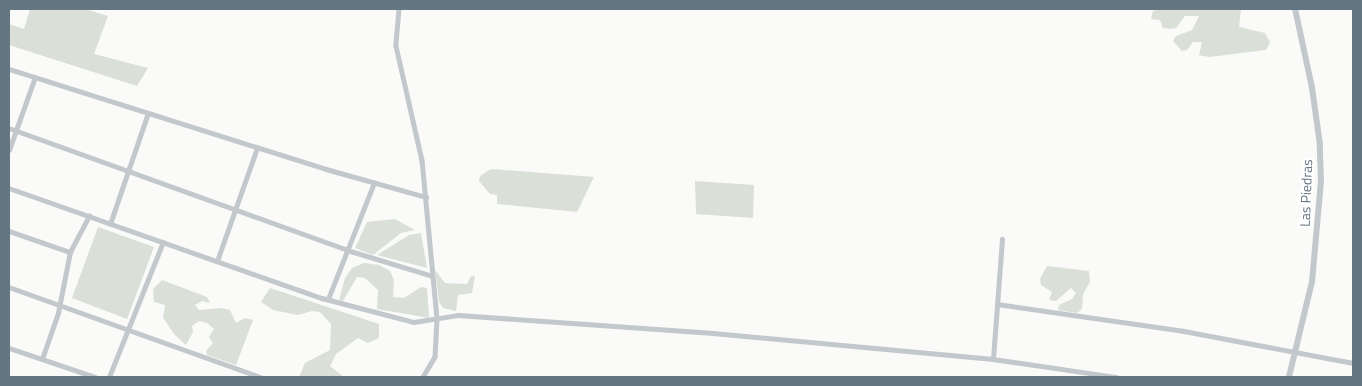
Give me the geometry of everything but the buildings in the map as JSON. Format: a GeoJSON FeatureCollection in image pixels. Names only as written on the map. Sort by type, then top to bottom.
{"type":"FeatureCollection","features":[{"type":"Feature","properties":{"kind":"street"},"geometry":{"type":"LineString","coordinates":[[400,9],[398,61],[406,96],[414,112],[426,197],[430,275],[437,319],[435,357],[423,377]]}},
{"type":"Feature","properties":{"kind":"street","name":"Las Piedras"},"geometry":{"type":"LineString","coordinates":[[1289,377],[1312,282],[1321,182],[1320,145],[1312,88],[1295,9]]}},
{"type":"Feature","properties":{"kind":"street"},"geometry":{"type":"LineString","coordinates":[[9,69],[257,148],[426,197]]}},
{"type":"Feature","properties":{"kind":"street"},"geometry":{"type":"LineString","coordinates":[[9,150],[35,77]]}},
{"type":"Feature","properties":{"kind":"street"},"geometry":{"type":"LineString","coordinates":[[110,224],[148,113]]}},
{"type":"Feature","properties":{"kind":"street"},"geometry":{"type":"LineString","coordinates":[[9,128],[347,250],[430,275]]}},
{"type":"Feature","properties":{"kind":"street"},"geometry":{"type":"LineString","coordinates":[[217,261],[257,148]]}},
{"type":"Feature","properties":{"kind":"street"},"geometry":{"type":"LineString","coordinates":[[328,299],[374,182]]}},
{"type":"Feature","properties":{"kind":"street"},"geometry":{"type":"LineString","coordinates":[[9,188],[328,299],[399,319],[437,319],[458,315],[478,316],[993,359],[1117,377]]}},
{"type":"Feature","properties":{"kind":"street"},"geometry":{"type":"LineString","coordinates":[[42,358],[58,305],[70,252],[89,216]]}},
{"type":"Feature","properties":{"kind":"street"},"geometry":{"type":"LineString","coordinates":[[9,231],[70,252]]}},
{"type":"Feature","properties":{"kind":"street"},"geometry":{"type":"LineString","coordinates":[[993,359],[1002,239]]}},
{"type":"Feature","properties":{"kind":"street"},"geometry":{"type":"LineString","coordinates":[[109,377],[163,242]]}},
{"type":"Feature","properties":{"kind":"street"},"geometry":{"type":"LineString","coordinates":[[9,287],[261,377]]}},
{"type":"Feature","properties":{"kind":"street"},"geometry":{"type":"LineString","coordinates":[[997,304],[1184,331],[1295,354],[1353,362]]}},
{"type":"Feature","properties":{"kind":"street"},"geometry":{"type":"LineString","coordinates":[[9,348],[95,377]]}},
{"type":"Feature","properties":{"kind":"shaded area"},"geometry":{"type":"Polygon","coordinates":[[[30,9],[85,9],[108,16],[94,54],[148,68],[137,86],[9,45],[9,24],[24,29],[30,9]]]}},
{"type":"Feature","properties":{"kind":"shaded area"},"geometry":{"type":"Polygon","coordinates":[[[1162,9],[1241,9],[1239,27],[1265,33],[1270,42],[1266,50],[1209,57],[1199,55],[1202,42],[1193,42],[1187,50],[1182,51],[1173,41],[1176,36],[1192,30],[1199,16],[1185,16],[1176,28],[1163,28],[1160,20],[1151,19],[1153,11],[1162,9]]]}},
{"type":"Feature","properties":{"kind":"shaded area"},"geometry":{"type":"Polygon","coordinates":[[[491,169],[594,177],[577,212],[497,204],[497,195],[490,194],[479,181],[480,176],[491,169]]]}},
{"type":"Feature","properties":{"kind":"shaded area"},"geometry":{"type":"Polygon","coordinates":[[[695,181],[754,185],[753,218],[696,214],[695,181]]]}},
{"type":"Feature","properties":{"kind":"shaded area"},"geometry":{"type":"Polygon","coordinates":[[[395,219],[415,230],[401,233],[373,255],[355,248],[367,222],[395,219]]]}},
{"type":"Feature","properties":{"kind":"shaded area"},"geometry":{"type":"Polygon","coordinates":[[[98,227],[154,247],[127,319],[72,298],[98,227]]]}},
{"type":"Feature","properties":{"kind":"shaded area"},"geometry":{"type":"Polygon","coordinates":[[[421,233],[427,268],[377,255],[409,235],[421,233]]]}},
{"type":"Feature","properties":{"kind":"shaded area"},"geometry":{"type":"Polygon","coordinates":[[[364,263],[379,265],[390,271],[394,280],[393,297],[404,298],[421,287],[427,288],[429,318],[377,309],[378,290],[365,278],[357,277],[343,301],[339,300],[345,278],[352,268],[364,263]]]}},
{"type":"Feature","properties":{"kind":"shaded area"},"geometry":{"type":"Polygon","coordinates":[[[1047,266],[1089,271],[1090,282],[1083,294],[1082,309],[1077,313],[1058,310],[1059,305],[1072,299],[1076,293],[1071,288],[1056,301],[1049,300],[1052,292],[1041,285],[1040,279],[1047,266]]]}},
{"type":"Feature","properties":{"kind":"shaded area"},"geometry":{"type":"Polygon","coordinates":[[[435,270],[445,283],[467,284],[471,276],[475,276],[472,293],[458,295],[456,311],[443,308],[439,302],[435,270]]]}},
{"type":"Feature","properties":{"kind":"shaded area"},"geometry":{"type":"Polygon","coordinates":[[[162,280],[207,297],[210,303],[202,301],[195,305],[199,310],[220,308],[230,310],[236,323],[245,318],[253,320],[236,365],[207,355],[206,351],[213,343],[209,337],[214,329],[207,323],[199,321],[192,326],[193,332],[186,345],[175,335],[163,318],[165,305],[154,302],[153,289],[162,280]]]}},
{"type":"Feature","properties":{"kind":"shaded area"},"geometry":{"type":"Polygon","coordinates":[[[270,288],[379,324],[379,338],[368,343],[358,338],[336,354],[330,366],[344,377],[299,377],[305,363],[330,350],[331,324],[320,312],[312,311],[298,315],[273,310],[261,302],[270,288]]]}}]}
